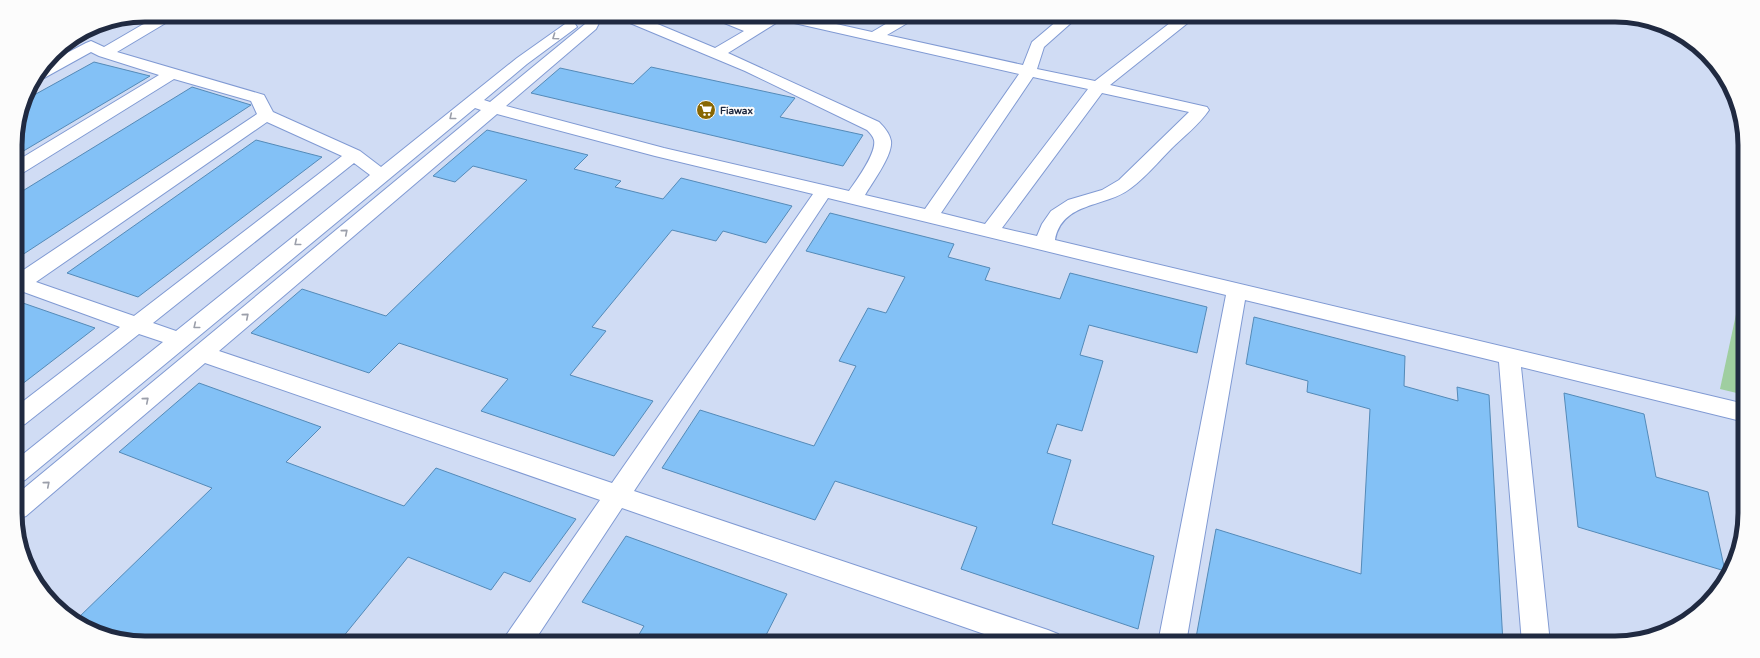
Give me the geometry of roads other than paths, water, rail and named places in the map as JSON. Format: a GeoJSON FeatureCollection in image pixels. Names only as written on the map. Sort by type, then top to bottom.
{"type":"FeatureCollection","features":[{"type":"Feature","properties":{"kind":"street"},"geometry":{"type":"LineString","coordinates":[[46,72],[154,22]]}},
{"type":"Feature","properties":{"kind":"street"},"geometry":{"type":"LineString","coordinates":[[22,469],[522,60],[577,22]]}},
{"type":"Feature","properties":{"kind":"street"},"geometry":{"type":"LineString","coordinates":[[22,505],[591,26],[593,22]]}},
{"type":"Feature","properties":{"kind":"street"},"geometry":{"type":"LineString","coordinates":[[656,22],[716,54],[867,122],[878,131],[883,141],[882,151],[854,198]]}},
{"type":"Feature","properties":{"kind":"street"},"geometry":{"type":"LineString","coordinates":[[735,22],[755,30]]}},
{"type":"Feature","properties":{"kind":"street"},"geometry":{"type":"LineString","coordinates":[[716,54],[768,22]]}},
{"type":"Feature","properties":{"kind":"street"},"geometry":{"type":"LineString","coordinates":[[809,22],[1201,110],[1126,184],[1108,194],[1075,204],[1058,215],[1051,224],[1047,233],[1045,244]]}},
{"type":"Feature","properties":{"kind":"street"},"geometry":{"type":"LineString","coordinates":[[874,37],[899,22]]}},
{"type":"Feature","properties":{"kind":"street"},"geometry":{"type":"LineString","coordinates":[[930,216],[1029,71],[1037,45],[1065,22]]}},
{"type":"Feature","properties":{"kind":"street"},"geometry":{"type":"LineString","coordinates":[[990,230],[1098,86],[1180,22]]}},
{"type":"Feature","properties":{"kind":"street"},"geometry":{"type":"LineString","coordinates":[[89,35],[98,49],[172,74],[258,98],[266,115],[354,155],[381,175]]}},
{"type":"Feature","properties":{"kind":"street"},"geometry":{"type":"LineString","coordinates":[[22,166],[172,74]]}},
{"type":"Feature","properties":{"kind":"street"},"geometry":{"type":"LineString","coordinates":[[470,102],[661,152],[1738,411]]}},
{"type":"Feature","properties":{"kind":"street"},"geometry":{"type":"LineString","coordinates":[[22,281],[266,115]]}},
{"type":"Feature","properties":{"kind":"street"},"geometry":{"type":"LineString","coordinates":[[22,414],[354,155]]}},
{"type":"Feature","properties":{"kind":"street"},"geometry":{"type":"LineString","coordinates":[[522,636],[824,191]]}},
{"type":"Feature","properties":{"kind":"street"},"geometry":{"type":"LineString","coordinates":[[22,286],[179,340]]}},
{"type":"Feature","properties":{"kind":"street"},"geometry":{"type":"LineString","coordinates":[[1173,636],[1237,290]]}},
{"type":"Feature","properties":{"kind":"street"},"geometry":{"type":"LineString","coordinates":[[202,354],[1027,636]]}},
{"type":"Feature","properties":{"kind":"street"},"geometry":{"type":"LineString","coordinates":[[1509,355],[1535,636]]}},
{"type":"Feature","properties":{"kind":"place","name":"Fiawax"},"geometry":{"type":"Point","coordinates":[706,110]}}]}
